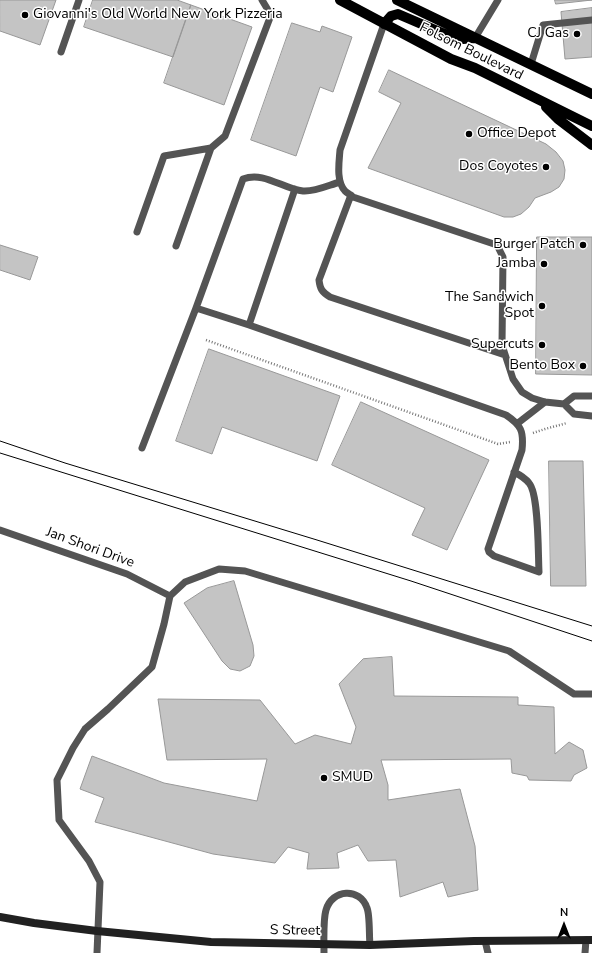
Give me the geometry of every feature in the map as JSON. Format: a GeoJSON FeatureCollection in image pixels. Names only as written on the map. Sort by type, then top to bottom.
{"type":"FeatureCollection","features":[{"type":"Feature","properties":{"kind":"main road","name":"Folsom Boulevard"},"geometry":{"type":"LineString","coordinates":[[340,0],[451,59],[475,68],[592,126]]}},
{"type":"Feature","properties":{"kind":"main road","name":"Folsom Boulevard"},"geometry":{"type":"LineString","coordinates":[[397,0],[592,94]]}},
{"type":"Feature","properties":{"kind":"main road"},"geometry":{"type":"LineString","coordinates":[[384,24],[391,16],[398,14],[454,38],[476,38]]}},
{"type":"Feature","properties":{"kind":"main road"},"geometry":{"type":"LineString","coordinates":[[540,101],[558,119],[592,145]]}},
{"type":"Feature","properties":{"kind":"street","name":"S Street"},"geometry":{"type":"LineString","coordinates":[[0,917],[98,931],[211,942],[324,949],[370,945],[485,941],[589,940]]}},
{"type":"Feature","properties":{"kind":"lane"},"geometry":{"type":"LineString","coordinates":[[61,52],[79,0]]}},
{"type":"Feature","properties":{"kind":"lane"},"geometry":{"type":"LineString","coordinates":[[137,232],[164,156],[211,148],[226,136],[271,15],[262,0]]}},
{"type":"Feature","properties":{"kind":"lane"},"geometry":{"type":"LineString","coordinates":[[476,38],[498,0]]}},
{"type":"Feature","properties":{"kind":"lane"},"geometry":{"type":"LineString","coordinates":[[531,64],[543,25],[592,20]]}},
{"type":"Feature","properties":{"kind":"lane"},"geometry":{"type":"LineString","coordinates":[[384,24],[340,150],[338,165],[340,182],[344,190],[353,197],[497,245],[503,258],[502,345],[514,379],[522,392],[532,398],[546,402],[564,404],[574,414],[592,416]]}},
{"type":"Feature","properties":{"kind":"lane"},"geometry":{"type":"LineString","coordinates":[[176,246],[211,148]]}},
{"type":"Feature","properties":{"kind":"lane"},"geometry":{"type":"LineString","coordinates":[[142,448],[196,308],[243,179],[248,176],[258,176],[294,189],[305,191],[340,182]]}},
{"type":"Feature","properties":{"kind":"lane"},"geometry":{"type":"LineString","coordinates":[[249,325],[294,189]]}},
{"type":"Feature","properties":{"kind":"lane"},"geometry":{"type":"LineString","coordinates":[[351,195],[319,280],[320,288],[324,294],[505,355]]}},
{"type":"Feature","properties":{"kind":"lane"},"geometry":{"type":"LineString","coordinates":[[196,308],[249,325],[506,415],[518,423],[523,438],[522,450],[514,472],[488,549],[494,556],[539,572],[535,496],[530,484],[514,472]]}},
{"type":"Feature","properties":{"kind":"lane"},"geometry":{"type":"LineString","coordinates":[[564,404],[574,396],[592,396]]}},
{"type":"Feature","properties":{"kind":"lane"},"geometry":{"type":"LineString","coordinates":[[518,423],[546,402]]}},
{"type":"Feature","properties":{"kind":"lane","name":"Jan Shori Drive"},"geometry":{"type":"LineString","coordinates":[[0,530],[127,574],[170,596]]}},
{"type":"Feature","properties":{"kind":"lane"},"geometry":{"type":"LineString","coordinates":[[97,953],[100,882],[88,861],[59,820],[57,780],[73,748],[85,729],[152,667],[170,596],[185,582],[219,568],[245,571],[509,651],[574,694],[592,694]]}},
{"type":"Feature","properties":{"kind":"lane"},"geometry":{"type":"LineString","coordinates":[[324,949],[326,910],[330,900],[340,893],[354,894],[364,901],[368,909],[370,945]]}},
{"type":"Feature","properties":{"kind":"lane"},"geometry":{"type":"LineString","coordinates":[[585,953],[589,940]]}},
{"type":"Feature","properties":{"kind":"lane"},"geometry":{"type":"LineString","coordinates":[[485,941],[488,953]]}},
{"type":"Feature","properties":{"kind":"path"},"geometry":{"type":"LineString","coordinates":[[206,340],[498,444],[523,438],[545,429],[566,423],[572,424]]}},
{"type":"Feature","properties":{"kind":"building","name":"Giovanni's Old World New York Pizzeria"},"geometry":{"type":"Polygon","coordinates":[[[0,0],[56,0],[40,45],[0,31],[0,0]]]}},
{"type":"Feature","properties":{"kind":"building"},"geometry":{"type":"Polygon","coordinates":[[[93,0],[177,0],[191,5],[173,57],[84,27],[93,0]]]}},
{"type":"Feature","properties":{"kind":"building"},"geometry":{"type":"Polygon","coordinates":[[[555,0],[592,0],[556,4],[555,0]]]}},
{"type":"Feature","properties":{"kind":"building"},"geometry":{"type":"Polygon","coordinates":[[[191,5],[252,27],[224,105],[164,83],[191,5]]]}},
{"type":"Feature","properties":{"kind":"building","name":"CJ Gas"},"geometry":{"type":"Polygon","coordinates":[[[592,8],[592,57],[565,59],[561,12],[592,8]]]}},
{"type":"Feature","properties":{"kind":"building"},"geometry":{"type":"Polygon","coordinates":[[[292,23],[320,32],[322,26],[352,37],[333,92],[320,87],[296,156],[251,140],[292,23]]]}},
{"type":"Feature","properties":{"kind":"building"},"geometry":{"type":"Polygon","coordinates":[[[389,70],[546,144],[556,152],[563,161],[565,170],[564,179],[559,187],[551,192],[535,198],[529,207],[521,214],[513,217],[504,217],[368,168],[401,103],[379,92],[389,70]]]}},
{"type":"Feature","properties":{"kind":"building"},"geometry":{"type":"Polygon","coordinates":[[[537,237],[592,237],[592,375],[536,374],[537,237]]]}},
{"type":"Feature","properties":{"kind":"building"},"geometry":{"type":"Polygon","coordinates":[[[0,245],[38,257],[30,280],[0,270],[0,245]]]}},
{"type":"Feature","properties":{"kind":"building"},"geometry":{"type":"Polygon","coordinates":[[[209,349],[340,396],[317,461],[222,427],[212,454],[176,441],[209,349]]]}},
{"type":"Feature","properties":{"kind":"building"},"geometry":{"type":"Polygon","coordinates":[[[361,402],[489,460],[447,550],[412,535],[425,508],[332,465],[361,402]]]}},
{"type":"Feature","properties":{"kind":"building"},"geometry":{"type":"Polygon","coordinates":[[[549,461],[583,461],[586,586],[551,586],[549,461]]]}},
{"type":"Feature","properties":{"kind":"building"},"geometry":{"type":"Polygon","coordinates":[[[234,581],[253,645],[254,656],[250,666],[240,671],[230,669],[222,661],[184,603],[207,588],[234,581]]]}},
{"type":"Feature","properties":{"kind":"building","name":"SMUD"},"geometry":{"type":"Polygon","coordinates":[[[392,657],[394,696],[518,697],[518,705],[554,707],[555,754],[569,742],[583,750],[587,768],[574,775],[571,781],[529,780],[527,776],[512,773],[511,759],[381,760],[388,785],[388,800],[460,789],[475,846],[478,890],[448,897],[443,882],[400,897],[396,860],[368,861],[358,845],[337,853],[339,868],[307,869],[309,853],[288,847],[275,863],[213,854],[95,822],[104,798],[80,789],[92,756],[164,783],[257,801],[267,759],[167,760],[158,699],[260,700],[295,744],[315,735],[351,744],[356,727],[339,684],[363,659],[392,657]]]}},
{"type":"Feature","properties":{"kind":"tram line"},"geometry":{"type":"LineString","coordinates":[[0,441],[65,463],[592,626]]}},
{"type":"Feature","properties":{"kind":"tram line"},"geometry":{"type":"LineString","coordinates":[[0,453],[411,581],[592,641]]}},
{"type":"Feature","properties":{"kind":"place","name":"Giovanni's Old World New York Pizzeria"},"geometry":{"type":"Point","coordinates":[25,15]}},
{"type":"Feature","properties":{"kind":"place","name":"CJ Gas"},"geometry":{"type":"Point","coordinates":[577,34]}},
{"type":"Feature","properties":{"kind":"place","name":"Office Depot"},"geometry":{"type":"Point","coordinates":[469,134]}},
{"type":"Feature","properties":{"kind":"place","name":"Dos Coyotes"},"geometry":{"type":"Point","coordinates":[546,167]}},
{"type":"Feature","properties":{"kind":"place","name":"Burger Patch"},"geometry":{"type":"Point","coordinates":[583,245]}},
{"type":"Feature","properties":{"kind":"place","name":"Jamba"},"geometry":{"type":"Point","coordinates":[544,264]}},
{"type":"Feature","properties":{"kind":"place","name":"The Sandwich Spot"},"geometry":{"type":"Point","coordinates":[542,306]}},
{"type":"Feature","properties":{"kind":"place","name":"Supercuts"},"geometry":{"type":"Point","coordinates":[542,345]}},
{"type":"Feature","properties":{"kind":"place","name":"Bento Box"},"geometry":{"type":"Point","coordinates":[583,366]}},
{"type":"Feature","properties":{"kind":"place","name":"SMUD"},"geometry":{"type":"Point","coordinates":[324,778]}}]}
